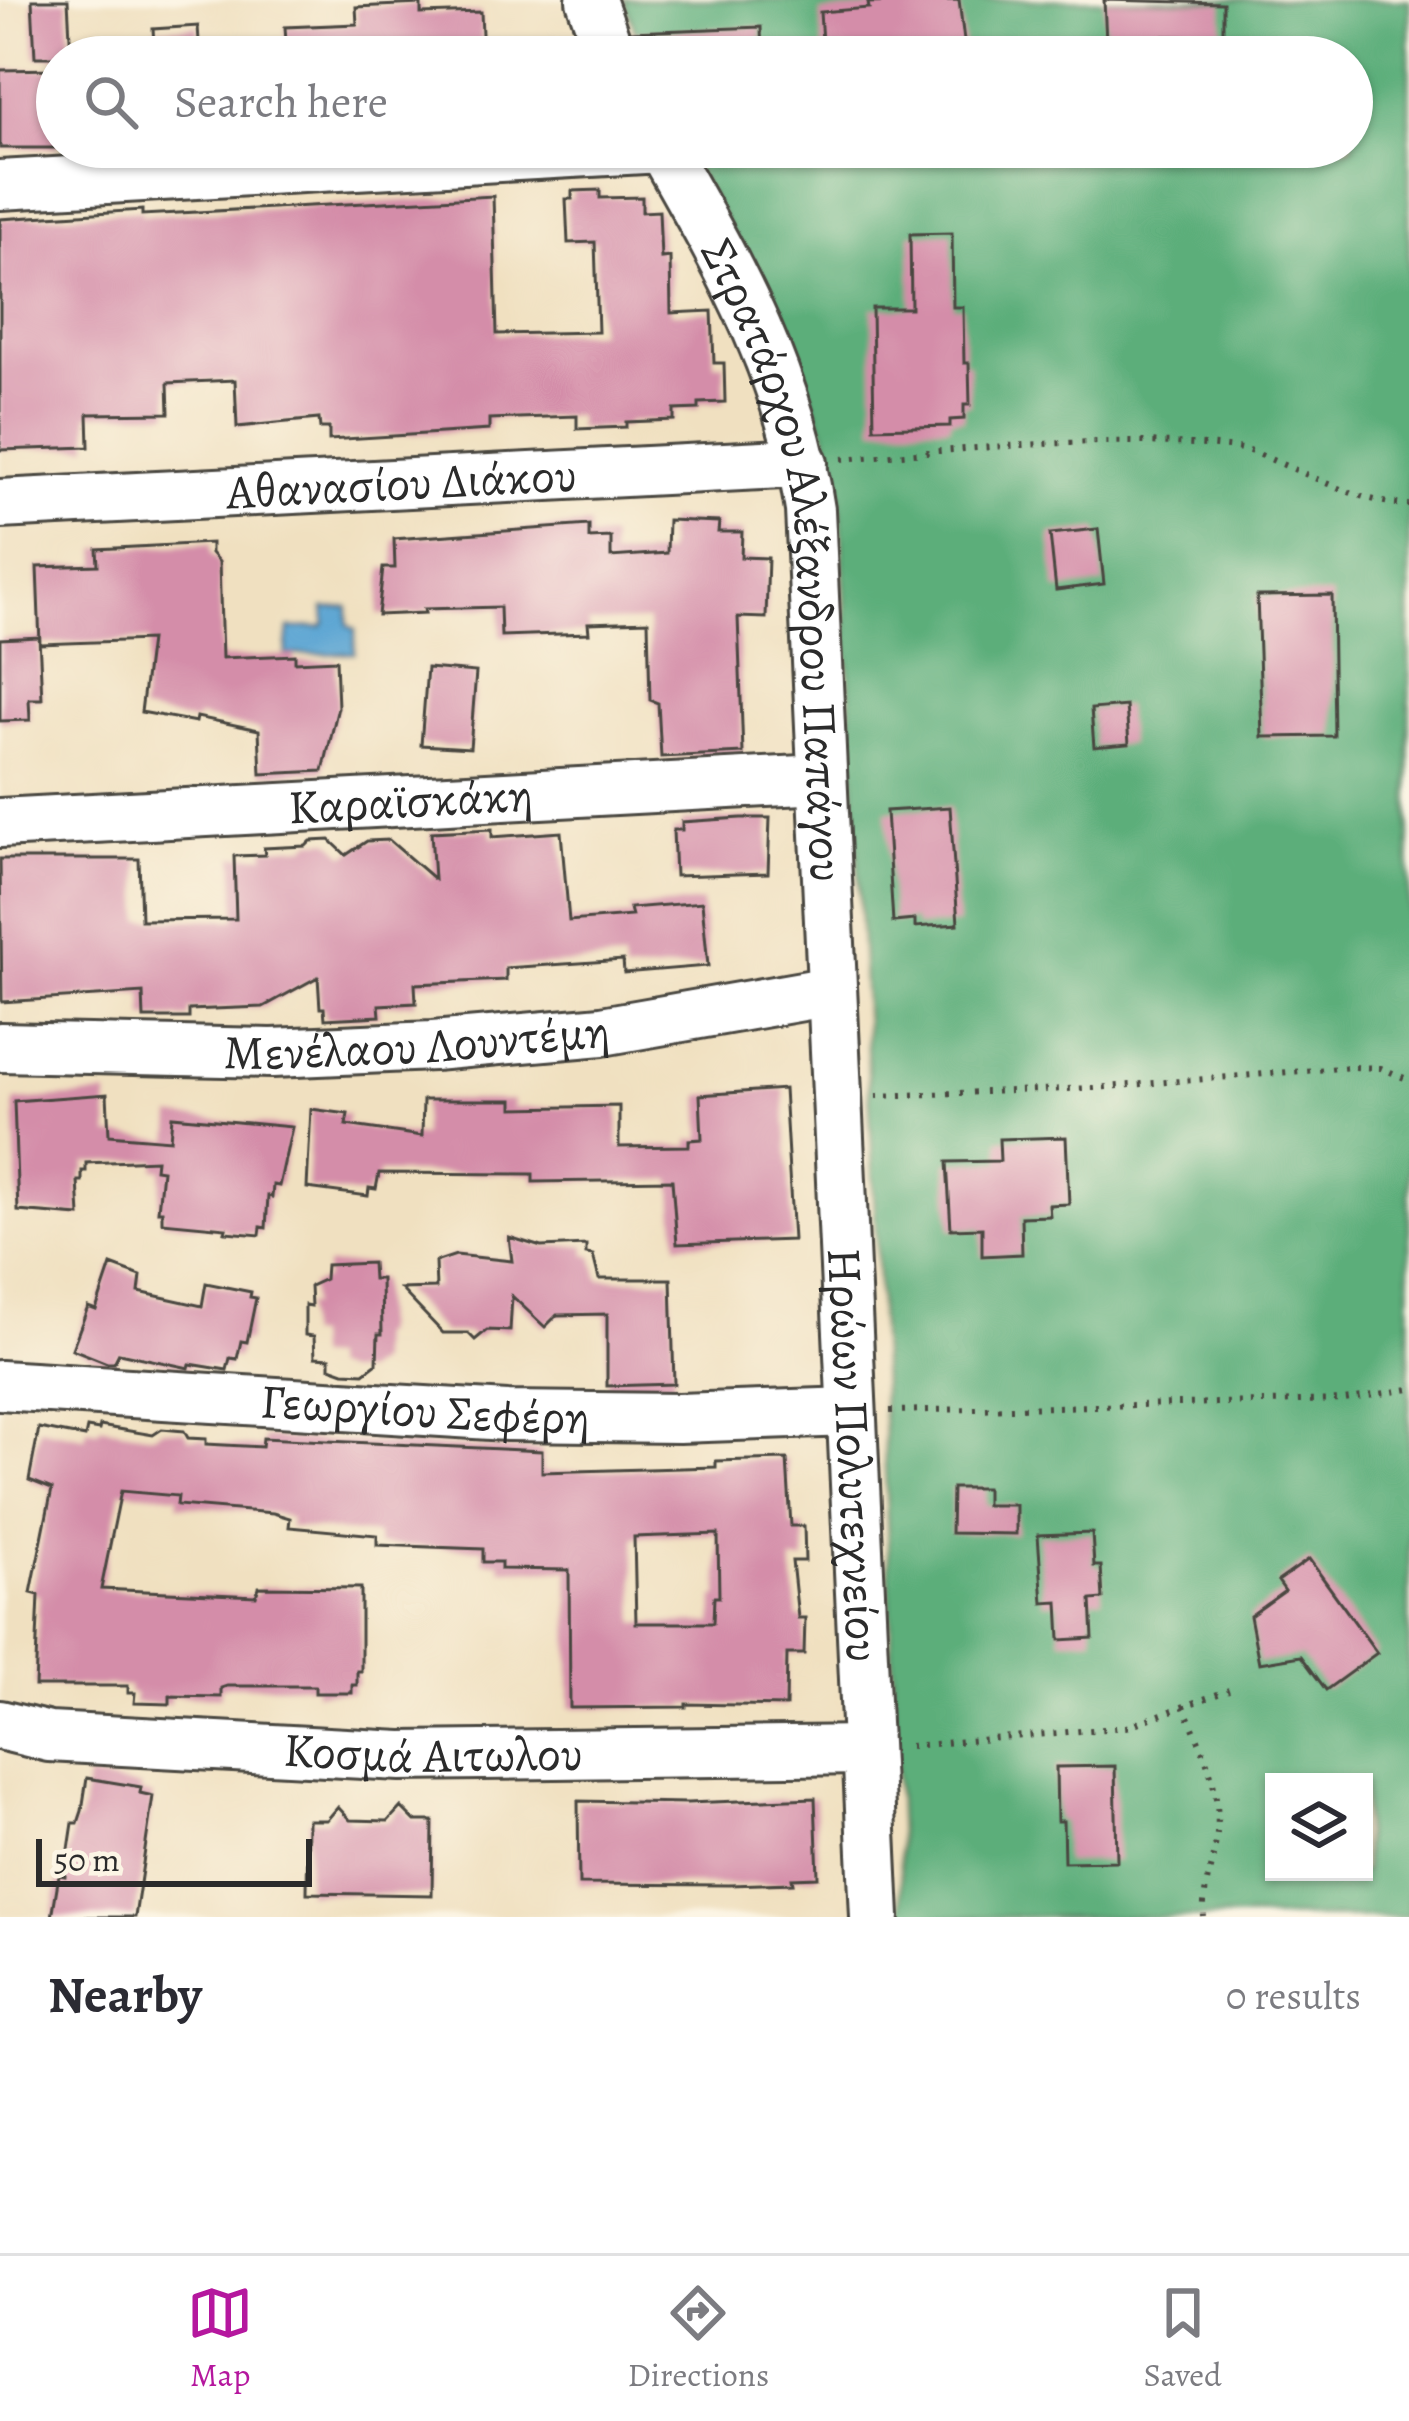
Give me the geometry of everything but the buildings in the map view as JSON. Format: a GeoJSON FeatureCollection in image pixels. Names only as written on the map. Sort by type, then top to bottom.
{"type":"FeatureCollection","features":[{"type":"Feature","properties":{"kind":"street"},"geometry":{"type":"LineString","coordinates":[[591,0],[604,36]]}},
{"type":"Feature","properties":{"kind":"street"},"geometry":{"type":"LineString","coordinates":[[0,185],[304,168]]}},
{"type":"Feature","properties":{"kind":"street","name":"Στρατάρχου Αλέξανδρου Παπάγου"},"geometry":{"type":"LineString","coordinates":[[673,168],[761,332],[803,463],[810,510],[831,991]]}},
{"type":"Feature","properties":{"kind":"street","name":"Αθανασίου Διάκου"},"geometry":{"type":"LineString","coordinates":[[0,504],[803,463]]}},
{"type":"Feature","properties":{"kind":"street","name":"Καραϊσκάκη"},"geometry":{"type":"LineString","coordinates":[[0,823],[822,779]]}},
{"type":"Feature","properties":{"kind":"street","name":"Μενέλαου Λουντέμη"},"geometry":{"type":"LineString","coordinates":[[0,1047],[272,1053],[433,1046],[602,1031],[831,991]]}},
{"type":"Feature","properties":{"kind":"street","name":"Ηρώων Πολυτεχνείου"},"geometry":{"type":"LineString","coordinates":[[831,991],[875,1917]]}},
{"type":"Feature","properties":{"kind":"street","name":"Γεωργίου Σεφέρη"},"geometry":{"type":"LineString","coordinates":[[0,1385],[507,1416],[680,1418],[850,1412]]}},
{"type":"Feature","properties":{"kind":"street","name":"Κοσμά Αιτωλου"},"geometry":{"type":"LineString","coordinates":[[0,1725],[49,1737],[401,1756],[867,1750]]}},
{"type":"Feature","properties":{"kind":"path"},"geometry":{"type":"LineString","coordinates":[[803,463],[1048,446],[1241,448],[1348,493],[1384,504],[1409,505]]}},
{"type":"Feature","properties":{"kind":"path"},"geometry":{"type":"LineString","coordinates":[[838,1097],[1094,1088],[1352,1067],[1381,1068],[1409,1080]]}},
{"type":"Feature","properties":{"kind":"path"},"geometry":{"type":"LineString","coordinates":[[850,1412],[1344,1400],[1409,1389]]}},
{"type":"Feature","properties":{"kind":"path"},"geometry":{"type":"LineString","coordinates":[[867,1750],[1126,1727],[1229,1690]]}},
{"type":"Feature","properties":{"kind":"path"},"geometry":{"type":"LineString","coordinates":[[1183,1706],[1204,1750],[1218,1829],[1203,1896],[1204,1917]]}},
{"type":"Feature","properties":{"kind":"green space"},"geometry":{"type":"Polygon","coordinates":[[[624,0],[1409,0],[1409,1917],[902,1917],[877,1257],[839,472],[787,329],[695,168],[1373,168],[1373,36],[637,36],[624,0]]]}},
{"type":"Feature","properties":{"kind":"water"},"geometry":{"type":"Polygon","coordinates":[[[348,607],[348,625],[355,629],[355,653],[286,655],[289,628],[321,627],[324,608],[348,607]]]}}]}
